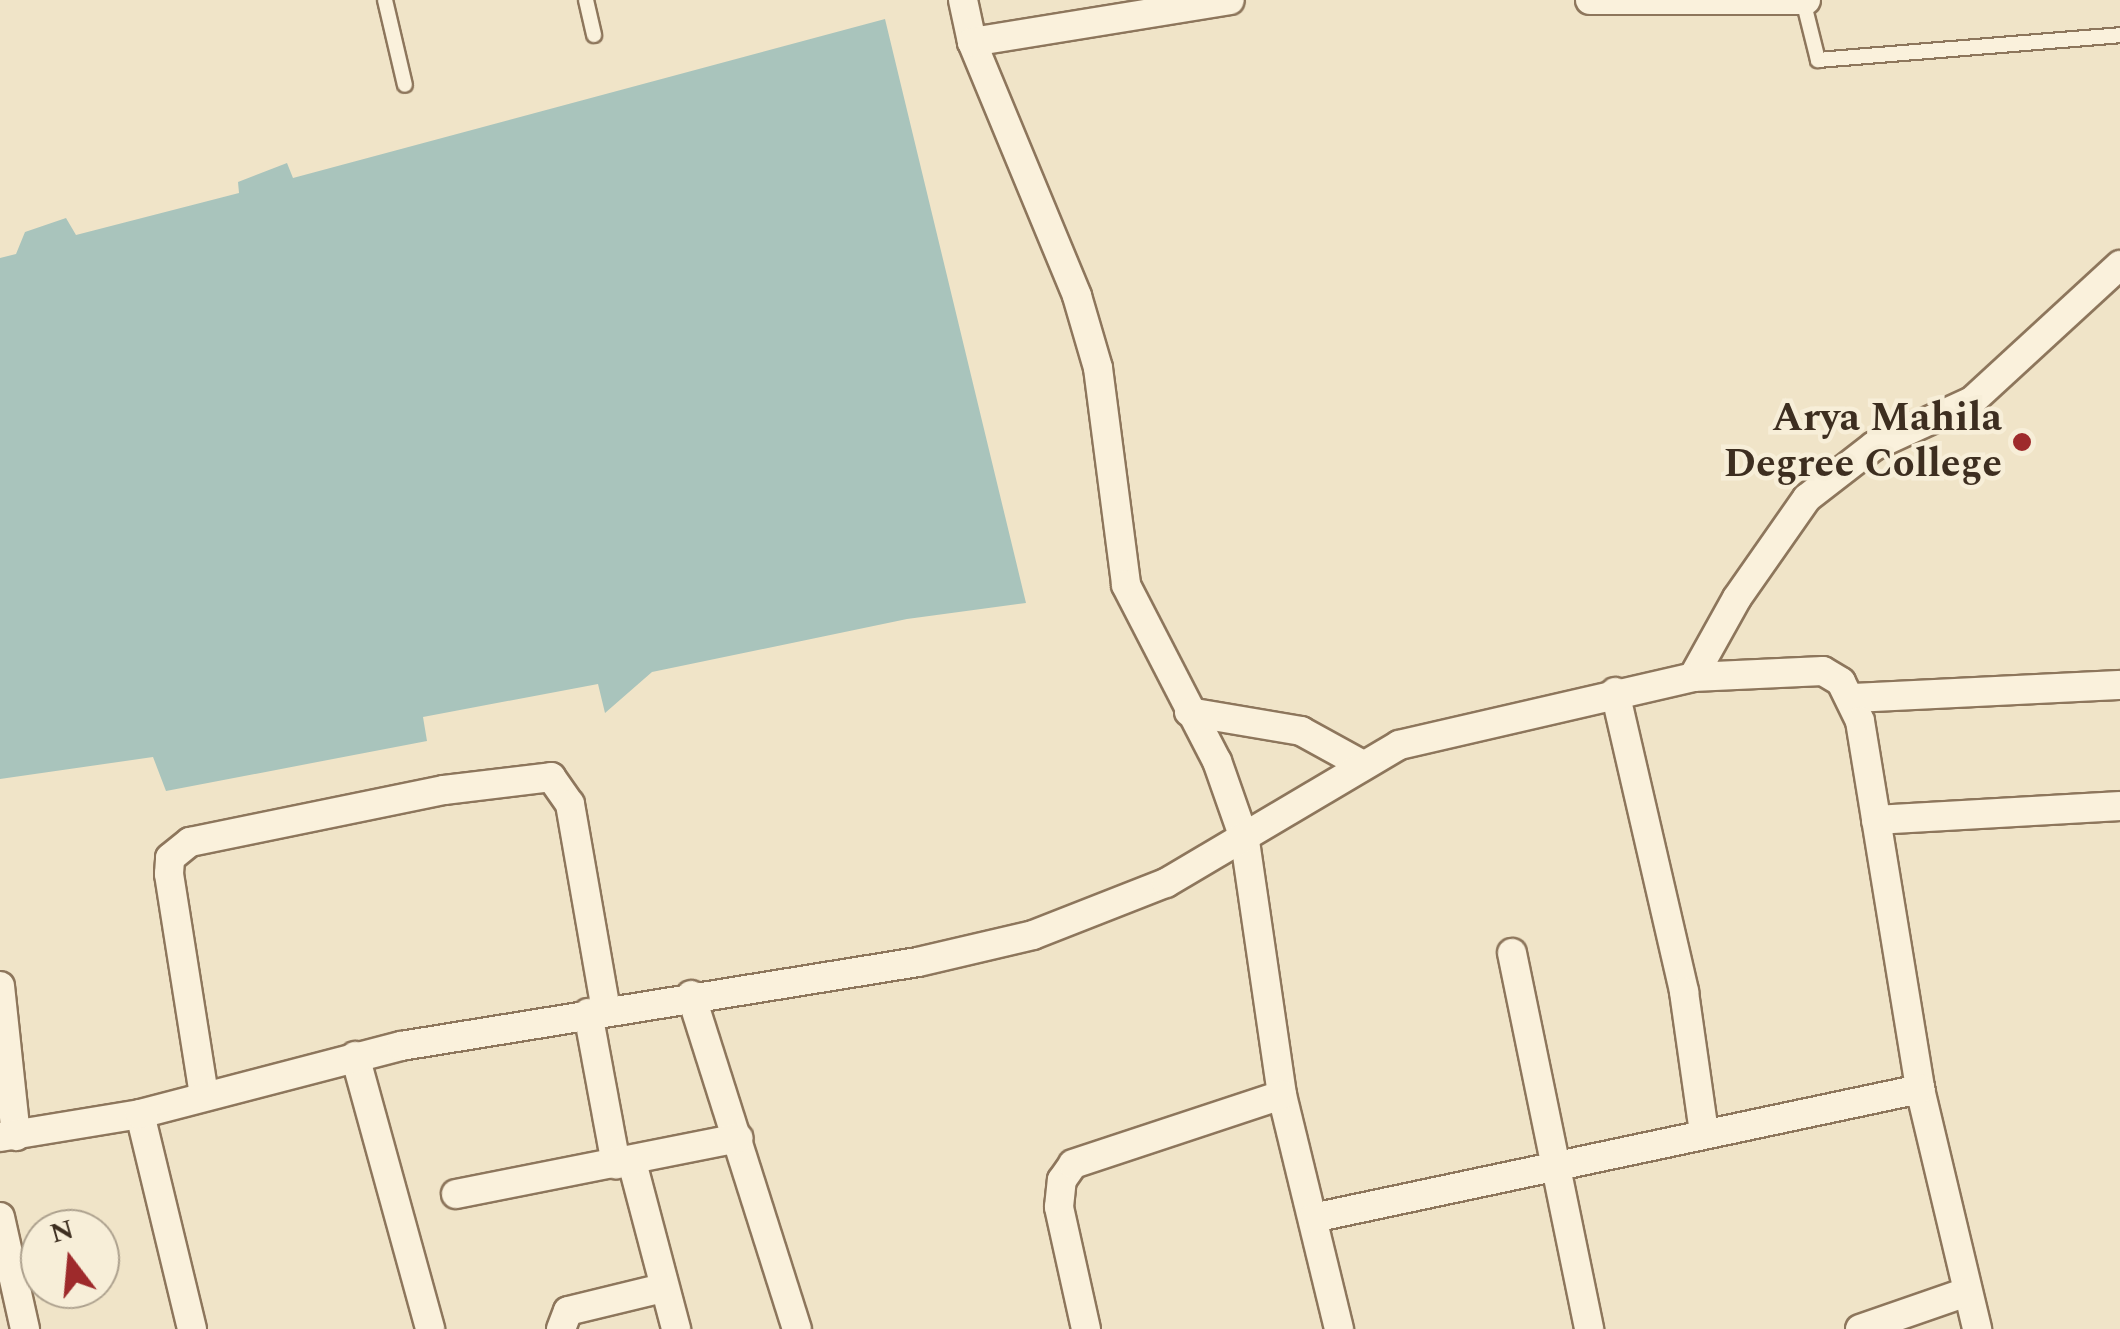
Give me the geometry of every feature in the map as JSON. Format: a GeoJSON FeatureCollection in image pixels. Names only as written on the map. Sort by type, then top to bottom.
{"type":"FeatureCollection","features":[{"type":"Feature","properties":{"kind":"street"},"geometry":{"type":"LineString","coordinates":[[963,0],[972,42],[1077,296],[1098,368],[1126,585],[1189,712],[1218,761],[1245,841],[1282,1095],[1340,1329]]}},
{"type":"Feature","properties":{"kind":"street"},"geometry":{"type":"LineString","coordinates":[[972,42],[1230,0]]}},
{"type":"Feature","properties":{"kind":"street"},"geometry":{"type":"LineString","coordinates":[[1590,0],[1805,0]]}},
{"type":"Feature","properties":{"kind":"street"},"geometry":{"type":"LineString","coordinates":[[1693,677],[1736,598],[1808,498],[1874,446],[1972,402],[2120,265]]}},
{"type":"Feature","properties":{"kind":"street"},"geometry":{"type":"LineString","coordinates":[[0,986],[8,1136],[140,1114],[355,1056],[691,994],[918,962],[1032,935],[1166,882],[1245,841],[1361,764],[1440,734],[1693,677],[1823,670],[1852,698],[1920,1090],[1976,1329]]}},
{"type":"Feature","properties":{"kind":"street"},"geometry":{"type":"LineString","coordinates":[[1852,698],[2120,685]]}},
{"type":"Feature","properties":{"kind":"street"},"geometry":{"type":"LineString","coordinates":[[1616,692],[1684,992],[1704,1133]]}},
{"type":"Feature","properties":{"kind":"street"},"geometry":{"type":"LineString","coordinates":[[1189,712],[1301,731],[1361,764]]}},
{"type":"Feature","properties":{"kind":"street"},"geometry":{"type":"LineString","coordinates":[[204,1096],[169,874],[170,858],[190,842],[444,790],[551,777],[562,786],[574,820],[597,1011],[624,1163],[676,1329]]}},
{"type":"Feature","properties":{"kind":"street"},"geometry":{"type":"LineString","coordinates":[[1876,820],[2120,806]]}},
{"type":"Feature","properties":{"kind":"street"},"geometry":{"type":"LineString","coordinates":[[1512,953],[1553,1170],[1589,1329]]}},
{"type":"Feature","properties":{"kind":"street"},"geometry":{"type":"LineString","coordinates":[[691,994],[797,1329]]}},
{"type":"Feature","properties":{"kind":"street"},"geometry":{"type":"LineString","coordinates":[[355,1056],[430,1329]]}},
{"type":"Feature","properties":{"kind":"street"},"geometry":{"type":"LineString","coordinates":[[1313,1218],[1920,1090]]}},
{"type":"Feature","properties":{"kind":"street"},"geometry":{"type":"LineString","coordinates":[[1086,1329],[1059,1208],[1062,1180],[1073,1164],[1282,1095]]}},
{"type":"Feature","properties":{"kind":"street"},"geometry":{"type":"LineString","coordinates":[[140,1114],[192,1329]]}},
{"type":"Feature","properties":{"kind":"street"},"geometry":{"type":"LineString","coordinates":[[456,1194],[739,1138]]}},
{"type":"Feature","properties":{"kind":"street"},"geometry":{"type":"LineString","coordinates":[[0,1216],[25,1329]]}},
{"type":"Feature","properties":{"kind":"street"},"geometry":{"type":"LineString","coordinates":[[562,1329],[568,1311],[663,1288]]}},
{"type":"Feature","properties":{"kind":"street"},"geometry":{"type":"LineString","coordinates":[[1860,1329],[1967,1292]]}},
{"type":"Feature","properties":{"kind":"lane"},"geometry":{"type":"LineString","coordinates":[[385,0],[405,85]]}},
{"type":"Feature","properties":{"kind":"lane"},"geometry":{"type":"LineString","coordinates":[[586,0],[594,35]]}},
{"type":"Feature","properties":{"kind":"lane"},"geometry":{"type":"LineString","coordinates":[[1805,0],[1818,60],[2120,35]]}},
{"type":"Feature","properties":{"kind":"water"},"geometry":{"type":"Polygon","coordinates":[[[885,19],[1026,603],[907,619],[652,672],[605,713],[598,684],[423,717],[427,741],[166,791],[153,757],[0,779],[0,258],[16,254],[25,232],[66,218],[76,235],[239,193],[238,182],[287,163],[293,178],[885,19]]]}},
{"type":"Feature","properties":{"kind":"place","name":"Arya Mahila Degree College"},"geometry":{"type":"Point","coordinates":[2022,442]}}]}
